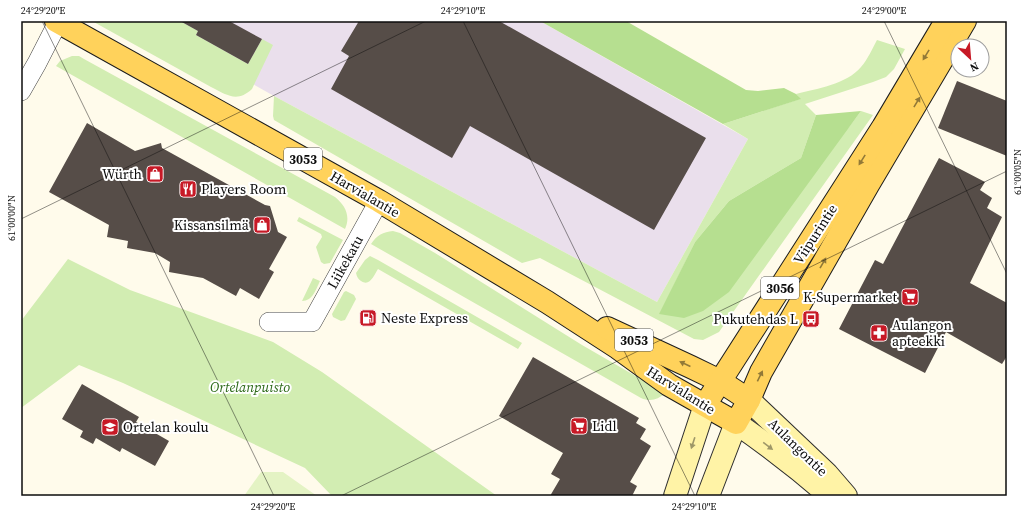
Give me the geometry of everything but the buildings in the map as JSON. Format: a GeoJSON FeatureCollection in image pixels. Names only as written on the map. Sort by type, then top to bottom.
{"type":"FeatureCollection","features":[{"type":"Feature","properties":{"kind":"main road","name":"Viipurintie"},"geometry":{"type":"LineString","coordinates":[[708,496],[736,424],[761,372],[890,132],[946,21]]}},
{"type":"Feature","properties":{"kind":"main road","name":"Viipurintie"},"geometry":{"type":"LineString","coordinates":[[675,496],[705,406],[720,381],[965,21]]}},
{"type":"Feature","properties":{"kind":"main road","name":"Harvialantie"},"geometry":{"type":"LineString","coordinates":[[57,22],[379,201],[547,302],[618,348],[669,385],[736,424]]}},
{"type":"Feature","properties":{"kind":"main road","name":"Harvialantie"},"geometry":{"type":"LineString","coordinates":[[547,302],[583,316],[720,381],[748,400]]}},
{"type":"Feature","properties":{"kind":"main road","name":"Aulangontie"},"geometry":{"type":"LineString","coordinates":[[748,400],[827,474],[846,496]]}},
{"type":"Feature","properties":{"kind":"main road","name":"Aulangontie"},"geometry":{"type":"LineString","coordinates":[[736,424],[806,475],[830,496]]}},
{"type":"Feature","properties":{"kind":"street"},"geometry":{"type":"LineString","coordinates":[[21,91],[37,63],[57,22]]}},
{"type":"Feature","properties":{"kind":"street","name":"Liikekatu"},"geometry":{"type":"LineString","coordinates":[[269,322],[312,322],[379,201]]}},
{"type":"Feature","properties":{"kind":"shaded area"},"geometry":{"type":"Polygon","coordinates":[[[142,21],[540,21],[748,139],[657,302],[274,96],[142,21]]]}},
{"type":"Feature","properties":{"kind":"green space"},"geometry":{"type":"Polygon","coordinates":[[[92,21],[180,21],[198,31],[196,35],[248,64],[262,39],[273,45],[252,89],[242,96],[237,97],[222,93],[92,21]]]}},
{"type":"Feature","properties":{"kind":"green space"},"geometry":{"type":"Polygon","coordinates":[[[540,21],[626,21],[746,90],[758,91],[784,88],[796,94],[801,99],[723,124],[540,21]]]}},
{"type":"Feature","properties":{"kind":"green space"},"geometry":{"type":"Polygon","coordinates":[[[877,40],[905,49],[894,69],[886,77],[805,104],[816,115],[801,158],[729,201],[695,242],[660,314],[849,127],[861,111],[873,115],[719,332],[703,340],[694,339],[540,258],[522,263],[274,120],[273,116],[274,96],[657,302],[748,139],[723,124],[800,99],[796,94],[822,88],[848,78],[861,67],[877,40]]]}},
{"type":"Feature","properties":{"kind":"green space"},"geometry":{"type":"Polygon","coordinates":[[[72,56],[79,56],[335,197],[346,211],[347,224],[345,229],[56,66],[60,61],[72,56]]]}},
{"type":"Feature","properties":{"kind":"green space"},"geometry":{"type":"Polygon","coordinates":[[[861,111],[729,292],[703,311],[684,318],[659,314],[695,242],[729,201],[801,158],[816,115],[861,111]]]}},
{"type":"Feature","properties":{"kind":"green space"},"geometry":{"type":"Polygon","coordinates":[[[299,217],[343,240],[330,263],[324,264],[321,262],[316,247],[322,237],[321,234],[297,221],[299,217]]]}},
{"type":"Feature","properties":{"kind":"green space"},"geometry":{"type":"Polygon","coordinates":[[[393,231],[400,233],[435,253],[582,345],[665,393],[654,400],[641,398],[371,244],[380,234],[393,231]]]}},
{"type":"Feature","properties":{"kind":"green space"},"geometry":{"type":"Polygon","coordinates":[[[370,256],[522,343],[518,349],[378,269],[369,281],[361,281],[356,273],[365,260],[370,256]]]}},
{"type":"Feature","properties":{"kind":"green space","name":"Ortelanpuisto"},"geometry":{"type":"Polygon","coordinates":[[[68,259],[130,290],[273,342],[322,372],[497,496],[332,496],[305,468],[123,383],[79,365],[21,408],[21,321],[68,259]]]}},
{"type":"Feature","properties":{"kind":"green space"},"geometry":{"type":"Polygon","coordinates":[[[313,278],[320,281],[317,288],[309,299],[302,301],[313,278]]]}},
{"type":"Feature","properties":{"kind":"green space"},"geometry":{"type":"Polygon","coordinates":[[[346,291],[354,295],[356,299],[345,320],[341,321],[333,317],[332,314],[346,291]]]}},
{"type":"Feature","properties":{"kind":"green space"},"geometry":{"type":"Polygon","coordinates":[[[261,472],[283,472],[317,496],[244,496],[261,472]]]}},
{"type":"Feature","properties":{"kind":"place","name":"Würth"},"geometry":{"type":"Point","coordinates":[155,174]}},
{"type":"Feature","properties":{"kind":"place","name":"Players Room"},"geometry":{"type":"Point","coordinates":[188,189]}},
{"type":"Feature","properties":{"kind":"place","name":"Kissansilmä"},"geometry":{"type":"Point","coordinates":[262,225]}},
{"type":"Feature","properties":{"kind":"place","name":"K-Supermarket"},"geometry":{"type":"Point","coordinates":[910,297]}},
{"type":"Feature","properties":{"kind":"place","name":"Neste Express"},"geometry":{"type":"Point","coordinates":[368,318]}},
{"type":"Feature","properties":{"kind":"place","name":"Pukutehdas L"},"geometry":{"type":"Point","coordinates":[811,319]}},
{"type":"Feature","properties":{"kind":"place","name":"Aulangon apteekki"},"geometry":{"type":"Point","coordinates":[879,333]}},
{"type":"Feature","properties":{"kind":"place","name":"Lidl"},"geometry":{"type":"Point","coordinates":[579,426]}},
{"type":"Feature","properties":{"kind":"place","name":"Ortelan koulu"},"geometry":{"type":"Point","coordinates":[110,427]}}]}
